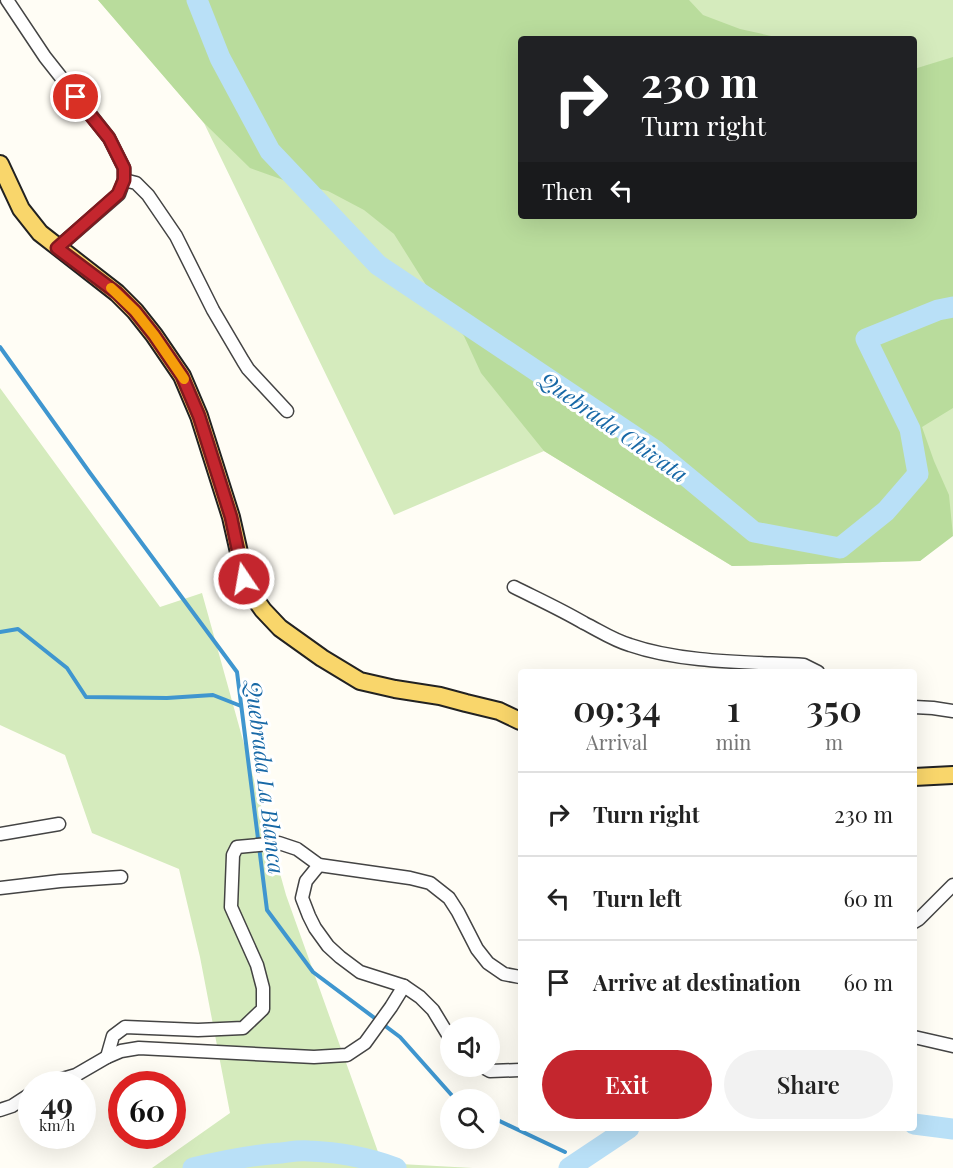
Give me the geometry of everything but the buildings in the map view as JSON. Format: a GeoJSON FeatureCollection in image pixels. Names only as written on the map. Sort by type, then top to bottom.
{"type":"FeatureCollection","features":[{"type":"Feature","properties":{"kind":"main road"},"geometry":{"type":"LineString","coordinates":[[0,164],[21,208],[40,233],[117,293],[135,311],[182,376],[199,416],[231,517],[244,579],[258,603],[279,628],[360,681],[440,696],[498,711],[518,720]]}},
{"type":"Feature","properties":{"kind":"main road"},"geometry":{"type":"LineString","coordinates":[[917,777],[953,775]]}},
{"type":"Feature","properties":{"kind":"street"},"geometry":{"type":"LineString","coordinates":[[7,0],[45,57],[109,138],[124,168],[124,180],[118,194],[57,248]]}},
{"type":"Feature","properties":{"kind":"street"},"geometry":{"type":"LineString","coordinates":[[124,180],[136,183],[148,195],[176,236],[228,338],[248,369],[288,411]]}},
{"type":"Feature","properties":{"kind":"street"},"geometry":{"type":"LineString","coordinates":[[514,587],[584,622],[608,637],[630,646],[688,658],[804,665],[812,669]]}},
{"type":"Feature","properties":{"kind":"street"},"geometry":{"type":"LineString","coordinates":[[917,707],[953,711]]}},
{"type":"Feature","properties":{"kind":"street"},"geometry":{"type":"LineString","coordinates":[[0,834],[59,824]]}},
{"type":"Feature","properties":{"kind":"street"},"geometry":{"type":"LineString","coordinates":[[107,1057],[113,1036],[125,1028],[198,1030],[243,1028],[263,1009],[263,988],[257,965],[231,907],[233,855],[237,847],[279,843],[297,849],[319,865],[430,883],[449,898],[477,949],[488,963],[504,974],[518,977]]}},
{"type":"Feature","properties":{"kind":"street"},"geometry":{"type":"LineString","coordinates":[[319,865],[306,881],[302,898],[315,928],[328,946],[360,972],[404,986],[434,1010],[440,1020]]}},
{"type":"Feature","properties":{"kind":"street"},"geometry":{"type":"LineString","coordinates":[[0,888],[121,877]]}},
{"type":"Feature","properties":{"kind":"street"},"geometry":{"type":"LineString","coordinates":[[917,919],[953,885]]}},
{"type":"Feature","properties":{"kind":"street"},"geometry":{"type":"LineString","coordinates":[[82,1071],[121,1051],[139,1048],[314,1057],[347,1055],[365,1043],[404,986]]}},
{"type":"Feature","properties":{"kind":"street"},"geometry":{"type":"LineString","coordinates":[[917,1038],[953,1046]]}},
{"type":"Feature","properties":{"kind":"street"},"geometry":{"type":"LineString","coordinates":[[500,1071],[518,1070]]}},
{"type":"Feature","properties":{"kind":"street"},"geometry":{"type":"LineString","coordinates":[[0,1110],[18,1102]]}},
{"type":"Feature","properties":{"kind":"green space"},"geometry":{"type":"Polygon","coordinates":[[[98,0],[953,0],[953,534],[920,561],[732,566],[544,451],[394,515],[204,123],[98,0]]]}},
{"type":"Feature","properties":{"kind":"green space"},"geometry":{"type":"Polygon","coordinates":[[[98,0],[689,0],[703,15],[740,29],[772,36],[518,36],[518,219],[917,219],[917,68],[953,57],[953,408],[922,427],[949,495],[953,536],[920,561],[732,566],[544,451],[481,373],[464,336],[438,304],[394,234],[364,210],[328,191],[289,182],[250,168],[204,123],[98,0]]]}},
{"type":"Feature","properties":{"kind":"green space"},"geometry":{"type":"Polygon","coordinates":[[[0,388],[160,607],[202,593],[286,895],[382,1163],[473,1168],[152,1168],[179,1149],[186,1149],[186,1144],[230,1113],[200,957],[179,869],[92,833],[65,755],[0,725],[0,388]]]}},
{"type":"Feature","properties":{"kind":"waterway","name":"Quebrada Chivata"},"geometry":{"type":"LineString","coordinates":[[197,0],[220,58],[270,151],[378,265],[656,451],[754,532],[840,548],[886,511],[918,474],[910,429],[866,339],[938,310],[953,307]]}},
{"type":"Feature","properties":{"kind":"waterway","name":"Quebrada La Blanca"},"geometry":{"type":"LineString","coordinates":[[0,347],[237,672],[267,910],[313,972],[400,1037],[446,1089]]}},
{"type":"Feature","properties":{"kind":"waterway"},"geometry":{"type":"LineString","coordinates":[[0,632],[18,629],[67,668],[86,697],[167,698],[213,695],[241,706]]}},
{"type":"Feature","properties":{"kind":"waterway","name":"Quebrada La Blanca"},"geometry":{"type":"LineString","coordinates":[[500,1121],[518,1130]]}},
{"type":"Feature","properties":{"kind":"waterway"},"geometry":{"type":"LineString","coordinates":[[917,1124],[953,1129]]}},
{"type":"Feature","properties":{"kind":"waterway","name":"Quebrada La Blanca"},"geometry":{"type":"LineString","coordinates":[[521,1131],[565,1152]]}},
{"type":"Feature","properties":{"kind":"waterway"},"geometry":{"type":"LineString","coordinates":[[569,1168],[624,1131]]}},
{"type":"Feature","properties":{"kind":"waterway"},"geometry":{"type":"LineString","coordinates":[[193,1168],[248,1157],[302,1151],[353,1156],[396,1168]]}},
{"type":"Feature","properties":{"kind":"slow traffic"},"geometry":{"type":"LineString","coordinates":[[111,288],[135,311],[184,379]]}},
{"type":"Feature","properties":{"kind":"route"},"geometry":{"type":"LineString","coordinates":[[76,97],[109,138],[122,162],[124,180],[118,194],[57,248],[117,293],[135,311],[182,376],[199,416],[231,517],[244,579]]}}]}
